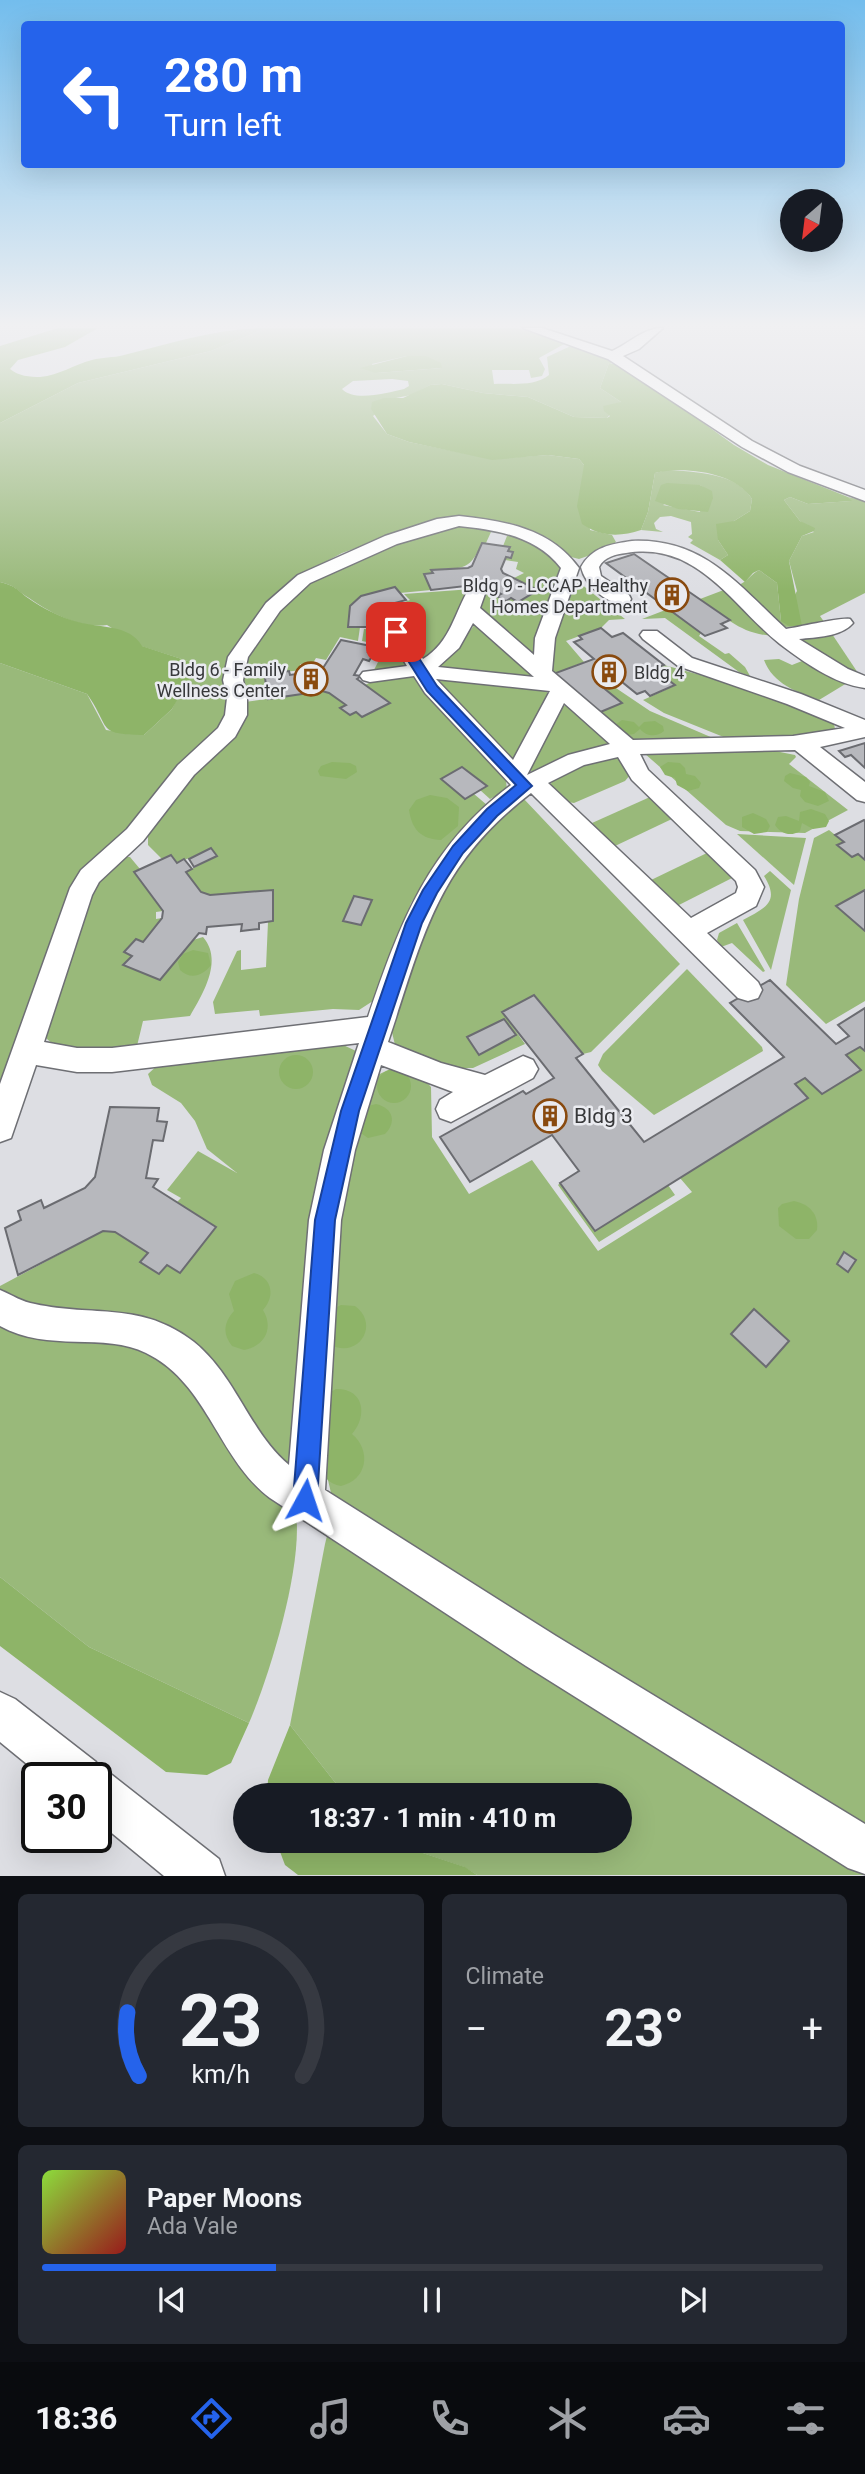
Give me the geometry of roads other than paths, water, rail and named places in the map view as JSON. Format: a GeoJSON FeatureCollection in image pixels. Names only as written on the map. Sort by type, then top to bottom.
{"type":"FeatureCollection","features":[{"type":"Feature","properties":{"kind":"street"},"geometry":{"type":"LineString","coordinates":[[705,416],[769,457],[819,480],[865,496]]}},
{"type":"Feature","properties":{"kind":"street"},"geometry":{"type":"LineString","coordinates":[[0,1128],[79,895],[90,876],[135,835],[179,778],[227,732],[236,715],[237,698],[233,680],[238,657],[273,607],[304,579],[354,555],[443,523],[474,521],[504,526],[531,536],[559,554],[570,568],[545,638],[553,682],[524,781]]}},
{"type":"Feature","properties":{"kind":"street"},"geometry":{"type":"LineString","coordinates":[[622,599],[593,578],[589,568],[592,562],[602,554],[627,546],[650,544],[668,547],[699,561],[720,575],[782,635],[822,663],[849,678],[865,682]]}},
{"type":"Feature","properties":{"kind":"street"},"geometry":{"type":"LineString","coordinates":[[370,676],[420,668],[447,649],[457,637],[477,591]]}},
{"type":"Feature","properties":{"kind":"street"},"geometry":{"type":"LineString","coordinates":[[470,610],[627,747],[630,760],[640,775],[746,876],[751,887],[747,899],[689,931]]}},
{"type":"Feature","properties":{"kind":"street"},"geometry":{"type":"LineString","coordinates":[[384,614],[432,689],[524,781],[689,931],[748,990]]}},
{"type":"Feature","properties":{"kind":"street"},"geometry":{"type":"LineString","coordinates":[[782,635],[829,629],[843,623]]}},
{"type":"Feature","properties":{"kind":"street"},"geometry":{"type":"LineString","coordinates":[[420,668],[436,673],[553,682]]}},
{"type":"Feature","properties":{"kind":"street"},"geometry":{"type":"LineString","coordinates":[[305,1500],[325,1220],[350,1111],[414,923],[431,890],[458,849],[524,781],[576,760],[627,747],[801,743],[865,729]]}},
{"type":"Feature","properties":{"kind":"street"},"geometry":{"type":"LineString","coordinates":[[801,743],[865,794]]}},
{"type":"Feature","properties":{"kind":"street"},"geometry":{"type":"LineString","coordinates":[[27,1051],[77,1060],[112,1060],[336,1035],[375,1038],[437,1075],[487,1089]]}},
{"type":"Feature","properties":{"kind":"street"},"geometry":{"type":"LineString","coordinates":[[450,1109],[523,1069]]}},
{"type":"Feature","properties":{"kind":"street"},"geometry":{"type":"LineString","coordinates":[[0,1307],[31,1320],[118,1329],[153,1337],[176,1350],[192,1363],[211,1385],[271,1475],[305,1500],[541,1651],[865,1851]]}},
{"type":"Feature","properties":{"kind":"street"},"geometry":{"type":"LineString","coordinates":[[0,1714],[60,1762]]}},
{"type":"Feature","properties":{"kind":"street"},"geometry":{"type":"LineString","coordinates":[[112,1804],[202,1875]]}},
{"type":"Feature","properties":{"kind":"lane"},"geometry":{"type":"LineString","coordinates":[[650,635],[685,662],[794,699],[865,729]]}},
{"type":"Feature","properties":{"kind":"place","name":"Bldg 9 - LCCAP Healthy Homes Department"},"geometry":{"type":"Point","coordinates":[672,595]}},
{"type":"Feature","properties":{"kind":"place","name":"Bldg 4"},"geometry":{"type":"Point","coordinates":[609,672]}},
{"type":"Feature","properties":{"kind":"place","name":"Bldg 6 - Family Wellness Center"},"geometry":{"type":"Point","coordinates":[311,679]}},
{"type":"Feature","properties":{"kind":"place","name":"Bldg 3"},"geometry":{"type":"Point","coordinates":[550,1116]}}]}
